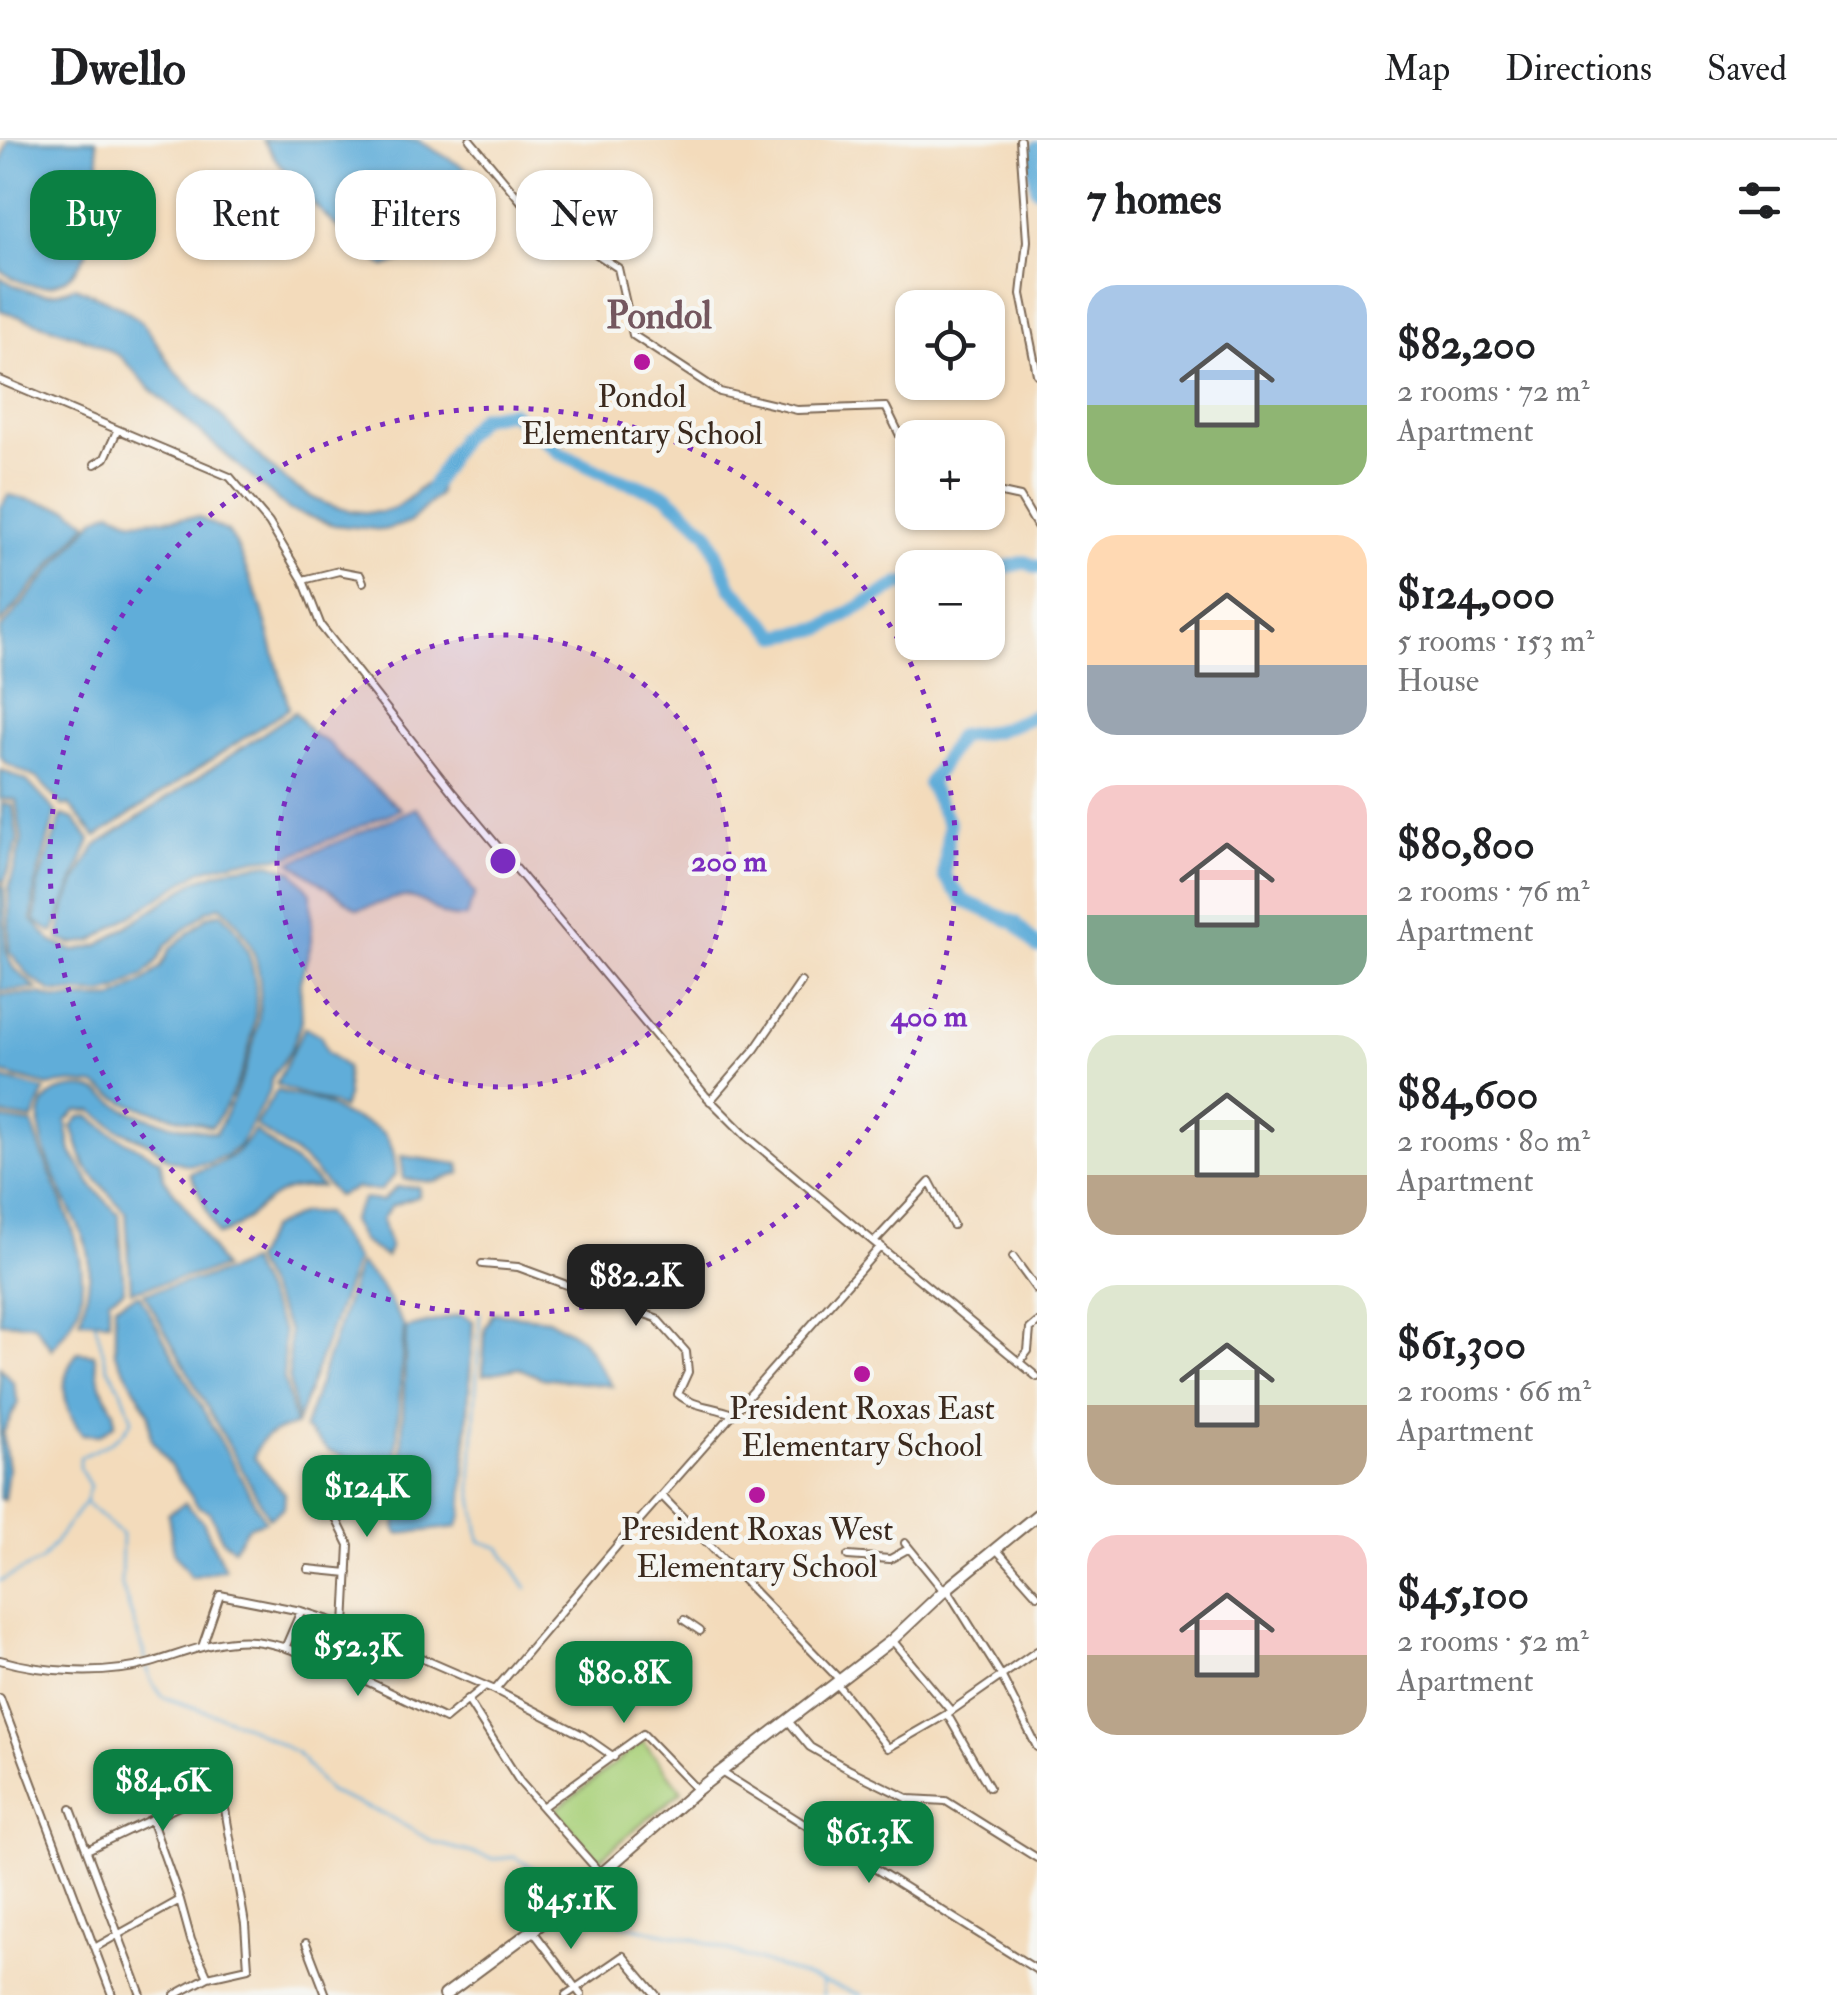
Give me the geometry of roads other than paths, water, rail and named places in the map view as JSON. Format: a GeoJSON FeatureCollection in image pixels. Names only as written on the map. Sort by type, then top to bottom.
{"type":"FeatureCollection","features":[{"type":"Feature","properties":{"kind":"main road"},"geometry":{"type":"LineString","coordinates":[[444,1995],[560,1910],[720,1771],[790,1722],[892,1640],[945,1590],[1037,1516]]}},
{"type":"Feature","properties":{"kind":"street"},"geometry":{"type":"LineString","coordinates":[[470,140],[526,207],[618,268],[633,335],[720,392],[797,410],[886,407],[895,425]]}},
{"type":"Feature","properties":{"kind":"street"},"geometry":{"type":"LineString","coordinates":[[1020,140],[1027,240],[1021,294],[1037,374]]}},
{"type":"Feature","properties":{"kind":"street"},"geometry":{"type":"LineString","coordinates":[[0,380],[230,477],[268,524],[302,580],[321,626],[453,793],[710,1101],[746,1136],[1037,1377]]}},
{"type":"Feature","properties":{"kind":"street"},"geometry":{"type":"LineString","coordinates":[[95,464],[104,458],[117,431]]}},
{"type":"Feature","properties":{"kind":"street"},"geometry":{"type":"LineString","coordinates":[[1005,494],[1020,497],[1037,525]]}},
{"type":"Feature","properties":{"kind":"street"},"geometry":{"type":"LineString","coordinates":[[1037,516],[1037,525]]}},
{"type":"Feature","properties":{"kind":"street"},"geometry":{"type":"LineString","coordinates":[[302,580],[339,571],[360,575],[363,582]]}},
{"type":"Feature","properties":{"kind":"street"},"geometry":{"type":"LineString","coordinates":[[710,1101],[754,1049],[801,982]]}},
{"type":"Feature","properties":{"kind":"street"},"geometry":{"type":"LineString","coordinates":[[494,1690],[930,1182],[953,1225]]}},
{"type":"Feature","properties":{"kind":"street"},"geometry":{"type":"LineString","coordinates":[[1012,1257],[1037,1290]]}},
{"type":"Feature","properties":{"kind":"street"},"geometry":{"type":"LineString","coordinates":[[482,1264],[518,1267],[656,1318],[686,1352],[688,1372],[678,1394],[690,1404],[708,1404],[733,1414]]}},
{"type":"Feature","properties":{"kind":"street"},"geometry":{"type":"LineString","coordinates":[[1020,1361],[1028,1351],[1030,1328],[1037,1323]]}},
{"type":"Feature","properties":{"kind":"street"},"geometry":{"type":"LineString","coordinates":[[1027,1366],[1037,1356]]}},
{"type":"Feature","properties":{"kind":"street"},"geometry":{"type":"LineString","coordinates":[[308,1476],[329,1504],[350,1545],[345,1625]]}},
{"type":"Feature","properties":{"kind":"street"},"geometry":{"type":"LineString","coordinates":[[662,1496],[838,1682],[888,1748],[949,1712],[1037,1651]]}},
{"type":"Feature","properties":{"kind":"street"},"geometry":{"type":"LineString","coordinates":[[848,1556],[890,1559],[906,1546],[945,1590],[1001,1675],[1037,1747]]}},
{"type":"Feature","properties":{"kind":"street"},"geometry":{"type":"LineString","coordinates":[[996,1548],[1037,1595]]}},
{"type":"Feature","properties":{"kind":"street"},"geometry":{"type":"LineString","coordinates":[[308,1569],[348,1573]]}},
{"type":"Feature","properties":{"kind":"street"},"geometry":{"type":"LineString","coordinates":[[202,1646],[220,1595],[300,1611],[345,1625],[494,1690],[584,1736],[614,1757]]}},
{"type":"Feature","properties":{"kind":"street"},"geometry":{"type":"LineString","coordinates":[[285,1648],[300,1611]]}},
{"type":"Feature","properties":{"kind":"street"},"geometry":{"type":"LineString","coordinates":[[684,1620],[700,1631]]}},
{"type":"Feature","properties":{"kind":"street"},"geometry":{"type":"LineString","coordinates":[[892,1640],[949,1712],[989,1787]]}},
{"type":"Feature","properties":{"kind":"street"},"geometry":{"type":"LineString","coordinates":[[0,1660],[97,1671],[140,1666],[202,1646],[254,1641],[285,1648],[445,1719],[484,1687]]}},
{"type":"Feature","properties":{"kind":"street"},"geometry":{"type":"LineString","coordinates":[[0,1698],[112,1995]]}},
{"type":"Feature","properties":{"kind":"street"},"geometry":{"type":"LineString","coordinates":[[467,1699],[520,1782],[601,1874]]}},
{"type":"Feature","properties":{"kind":"street"},"geometry":{"type":"LineString","coordinates":[[790,1722],[810,1747],[850,1770],[909,1799],[946,1800],[1037,1858]]}},
{"type":"Feature","properties":{"kind":"street"},"geometry":{"type":"LineString","coordinates":[[542,1807],[644,1734],[697,1790]]}},
{"type":"Feature","properties":{"kind":"street"},"geometry":{"type":"LineString","coordinates":[[720,1771],[1037,1970]]}},
{"type":"Feature","properties":{"kind":"street"},"geometry":{"type":"LineString","coordinates":[[89,1848],[221,1786],[245,1924],[248,1968],[208,1977],[175,1995]]}},
{"type":"Feature","properties":{"kind":"street"},"geometry":{"type":"LineString","coordinates":[[72,1809],[142,1995]]}},
{"type":"Feature","properties":{"kind":"street"},"geometry":{"type":"LineString","coordinates":[[151,1819],[208,1977]]}},
{"type":"Feature","properties":{"kind":"street"},"geometry":{"type":"LineString","coordinates":[[96,1947],[180,1900]]}},
{"type":"Feature","properties":{"kind":"street"},"geometry":{"type":"LineString","coordinates":[[533,1931],[578,1991]]}},
{"type":"Feature","properties":{"kind":"street"},"geometry":{"type":"LineString","coordinates":[[306,1943],[326,1995]]}},
{"type":"Feature","properties":{"kind":"street"},"geometry":{"type":"LineString","coordinates":[[566,1995],[578,1991],[623,1956],[656,1995]]}},
{"type":"Feature","properties":{"kind":"water"},"geometry":{"type":"Polygon","coordinates":[[[8,140],[96,140],[100,170],[30,170],[30,260],[82,260],[62,281],[44,286],[24,283],[0,270],[0,167],[8,140]]]}},
{"type":"Feature","properties":{"kind":"water"},"geometry":{"type":"Polygon","coordinates":[[[263,140],[417,140],[468,170],[335,170],[335,225],[315,206],[315,170],[284,170],[263,140]]]}},
{"type":"Feature","properties":{"kind":"water"},"geometry":{"type":"Polygon","coordinates":[[[376,260],[404,260],[385,267],[376,260]]]}},
{"type":"Feature","properties":{"kind":"water"},"geometry":{"type":"Polygon","coordinates":[[[0,277],[36,293],[74,287],[135,317],[184,381],[272,469],[311,497],[356,512],[381,512],[398,506],[439,478],[439,494],[409,523],[383,530],[334,525],[289,510],[152,390],[121,357],[89,340],[0,310],[0,277]]]}},
{"type":"Feature","properties":{"kind":"water"},"geometry":{"type":"Polygon","coordinates":[[[8,495],[69,509],[88,523],[0,624],[0,509],[8,495]]]}},
{"type":"Feature","properties":{"kind":"water"},"geometry":{"type":"Polygon","coordinates":[[[111,511],[133,521],[198,517],[228,532],[262,609],[289,708],[96,837],[69,805],[63,806],[38,779],[5,763],[0,755],[0,630],[95,519],[111,511]]]}},
{"type":"Feature","properties":{"kind":"water"},"geometry":{"type":"Polygon","coordinates":[[[295,712],[312,734],[329,743],[345,762],[401,809],[290,856],[238,861],[202,870],[92,941],[72,944],[59,939],[72,891],[96,846],[295,712]]]}},
{"type":"Feature","properties":{"kind":"water"},"geometry":{"type":"Polygon","coordinates":[[[1,770],[27,781],[56,812],[35,885],[32,920],[52,942],[74,951],[99,945],[197,880],[231,868],[270,863],[293,871],[311,893],[312,941],[300,981],[302,1021],[291,1050],[271,1079],[270,1090],[240,1145],[209,1163],[188,1165],[168,1159],[151,1144],[117,1129],[93,1111],[77,1111],[66,1121],[71,1152],[93,1187],[119,1215],[124,1290],[109,1299],[109,1321],[80,1320],[89,1277],[88,1251],[43,1143],[40,1122],[44,1104],[57,1092],[90,1089],[138,1114],[216,1133],[242,1077],[259,1016],[260,986],[255,957],[242,930],[221,906],[207,911],[166,945],[144,975],[118,990],[103,994],[52,992],[31,978],[9,951],[9,888],[22,840],[16,800],[0,799],[1,770]]]}},
{"type":"Feature","properties":{"kind":"water"},"geometry":{"type":"Polygon","coordinates":[[[2,803],[13,805],[18,840],[4,883],[0,878],[2,803]]]}},
{"type":"Feature","properties":{"kind":"water"},"geometry":{"type":"Polygon","coordinates":[[[416,808],[432,826],[475,894],[466,917],[442,914],[406,897],[357,909],[291,862],[416,808]]]}},
{"type":"Feature","properties":{"kind":"water"},"geometry":{"type":"Polygon","coordinates":[[[62,815],[74,819],[90,840],[53,933],[35,921],[38,884],[62,815]]]}},
{"type":"Feature","properties":{"kind":"water"},"geometry":{"type":"Polygon","coordinates":[[[0,884],[4,887],[6,950],[12,966],[37,989],[0,991],[0,884]]]}},
{"type":"Feature","properties":{"kind":"water"},"geometry":{"type":"Polygon","coordinates":[[[221,912],[240,935],[251,961],[256,989],[255,1018],[240,1077],[212,1127],[128,1104],[95,1085],[47,1086],[0,1073],[0,995],[114,998],[144,981],[161,967],[170,949],[208,916],[221,912]]]}},
{"type":"Feature","properties":{"kind":"water"},"geometry":{"type":"Polygon","coordinates":[[[305,1027],[321,1036],[327,1052],[346,1067],[347,1097],[342,1109],[276,1084],[305,1027]]]}},
{"type":"Feature","properties":{"kind":"water"},"geometry":{"type":"Polygon","coordinates":[[[0,1078],[45,1090],[33,1120],[0,1115],[0,1078]]]}},
{"type":"Feature","properties":{"kind":"water"},"geometry":{"type":"Polygon","coordinates":[[[277,1090],[323,1103],[376,1128],[392,1148],[396,1174],[380,1191],[357,1188],[337,1196],[306,1162],[255,1125],[277,1090]]]}},
{"type":"Feature","properties":{"kind":"water"},"geometry":{"type":"Polygon","coordinates":[[[90,1116],[160,1160],[164,1179],[191,1214],[223,1268],[131,1291],[126,1213],[85,1166],[72,1126],[80,1117],[90,1116]]]}},
{"type":"Feature","properties":{"kind":"water"},"geometry":{"type":"Polygon","coordinates":[[[0,1119],[33,1124],[80,1256],[78,1309],[52,1349],[34,1324],[0,1322],[0,1119]]]}},
{"type":"Feature","properties":{"kind":"water"},"geometry":{"type":"Polygon","coordinates":[[[254,1130],[322,1187],[278,1194],[237,1226],[218,1235],[190,1173],[227,1159],[254,1130]]]}},
{"type":"Feature","properties":{"kind":"water"},"geometry":{"type":"Polygon","coordinates":[[[401,1156],[459,1164],[461,1173],[435,1182],[404,1179],[401,1156]]]}},
{"type":"Feature","properties":{"kind":"water"},"geometry":{"type":"Polygon","coordinates":[[[397,1187],[419,1187],[419,1196],[391,1206],[382,1219],[390,1248],[386,1257],[363,1242],[351,1221],[363,1199],[382,1201],[397,1187]]]}},
{"type":"Feature","properties":{"kind":"water"},"geometry":{"type":"Polygon","coordinates":[[[301,1213],[325,1213],[356,1260],[297,1422],[289,1379],[289,1331],[253,1260],[270,1229],[301,1213]]]}},
{"type":"Feature","properties":{"kind":"water"},"geometry":{"type":"Polygon","coordinates":[[[249,1262],[283,1331],[284,1378],[295,1425],[268,1435],[256,1450],[254,1458],[285,1494],[284,1507],[269,1518],[144,1293],[249,1262]]]}},
{"type":"Feature","properties":{"kind":"water"},"geometry":{"type":"Polygon","coordinates":[[[359,1263],[381,1286],[404,1327],[394,1490],[366,1482],[350,1459],[329,1451],[304,1428],[359,1263]]]}},
{"type":"Feature","properties":{"kind":"water"},"geometry":{"type":"Polygon","coordinates":[[[139,1294],[265,1521],[248,1527],[234,1548],[223,1541],[209,1511],[198,1506],[151,1438],[149,1413],[115,1353],[115,1305],[139,1294]]]}},
{"type":"Feature","properties":{"kind":"water"},"geometry":{"type":"Polygon","coordinates":[[[493,1313],[548,1319],[582,1339],[612,1386],[542,1378],[519,1368],[483,1375],[485,1328],[493,1313]]]}},
{"type":"Feature","properties":{"kind":"water"},"geometry":{"type":"Polygon","coordinates":[[[461,1315],[473,1321],[462,1516],[457,1527],[398,1534],[395,1527],[400,1498],[406,1328],[461,1315]]]}},
{"type":"Feature","properties":{"kind":"water"},"geometry":{"type":"Polygon","coordinates":[[[78,1352],[94,1354],[100,1385],[114,1411],[115,1424],[100,1435],[82,1434],[67,1403],[67,1372],[78,1352]]]}},
{"type":"Feature","properties":{"kind":"water"},"geometry":{"type":"Polygon","coordinates":[[[0,1367],[13,1382],[18,1403],[3,1433],[8,1469],[4,1500],[0,1499],[0,1367]]]}},
{"type":"Feature","properties":{"kind":"water"},"geometry":{"type":"Polygon","coordinates":[[[185,1503],[203,1522],[225,1569],[191,1577],[174,1553],[168,1514],[185,1503]]]}},
{"type":"Feature","properties":{"kind":"waterway"},"geometry":{"type":"LineString","coordinates":[[1037,148],[1037,189]]}},
{"type":"Feature","properties":{"kind":"waterway"},"geometry":{"type":"LineString","coordinates":[[430,490],[461,438],[481,417],[511,412],[560,453],[666,495],[708,532],[731,587],[778,636],[823,628],[895,586]]}},
{"type":"Feature","properties":{"kind":"waterway"},"geometry":{"type":"LineString","coordinates":[[1005,567],[1025,562],[1037,567]]}},
{"type":"Feature","properties":{"kind":"waterway"},"geometry":{"type":"LineString","coordinates":[[1037,715],[995,731],[959,736],[929,784],[949,824],[944,876],[964,901],[1016,923],[1037,947]]}},
{"type":"Feature","properties":{"kind":"waterway"},"geometry":{"type":"LineString","coordinates":[[480,1313],[471,1485],[480,1541],[500,1548],[527,1588]]}},
{"type":"Feature","properties":{"kind":"waterway"},"geometry":{"type":"LineString","coordinates":[[0,1581],[41,1561],[85,1502],[90,1486],[80,1469],[80,1457],[117,1437],[132,1419],[107,1366],[95,1322]]}},
{"type":"Feature","properties":{"kind":"waterway"},"geometry":{"type":"LineString","coordinates":[[85,1502],[122,1535],[121,1583],[146,1660]]}},
{"type":"Feature","properties":{"kind":"waterway"},"geometry":{"type":"LineString","coordinates":[[147,1667],[151,1681],[163,1697],[238,1722],[297,1753],[329,1792],[386,1815],[435,1843],[495,1859],[515,1857],[542,1873],[564,1901]]}},
{"type":"Feature","properties":{"kind":"waterway"},"geometry":{"type":"LineString","coordinates":[[569,1907],[629,1926],[694,1939],[862,1995]]}},
{"type":"Feature","properties":{"kind":"waterway"},"geometry":{"type":"LineString","coordinates":[[822,1982],[823,1995]]}},
{"type":"Feature","properties":{"kind":"place","name":"Pondol Elementary School"},"geometry":{"type":"Point","coordinates":[642,362]}},
{"type":"Feature","properties":{"kind":"place","name":"President Roxas East Elementary School"},"geometry":{"type":"Point","coordinates":[862,1374]}},
{"type":"Feature","properties":{"kind":"place","name":"President Roxas West Elementary School"},"geometry":{"type":"Point","coordinates":[757,1495]}},
{"type":"Feature","properties":{"kind":"district","name":"Pondol"},"geometry":{"type":"Point","coordinates":[659,316]}}]}
